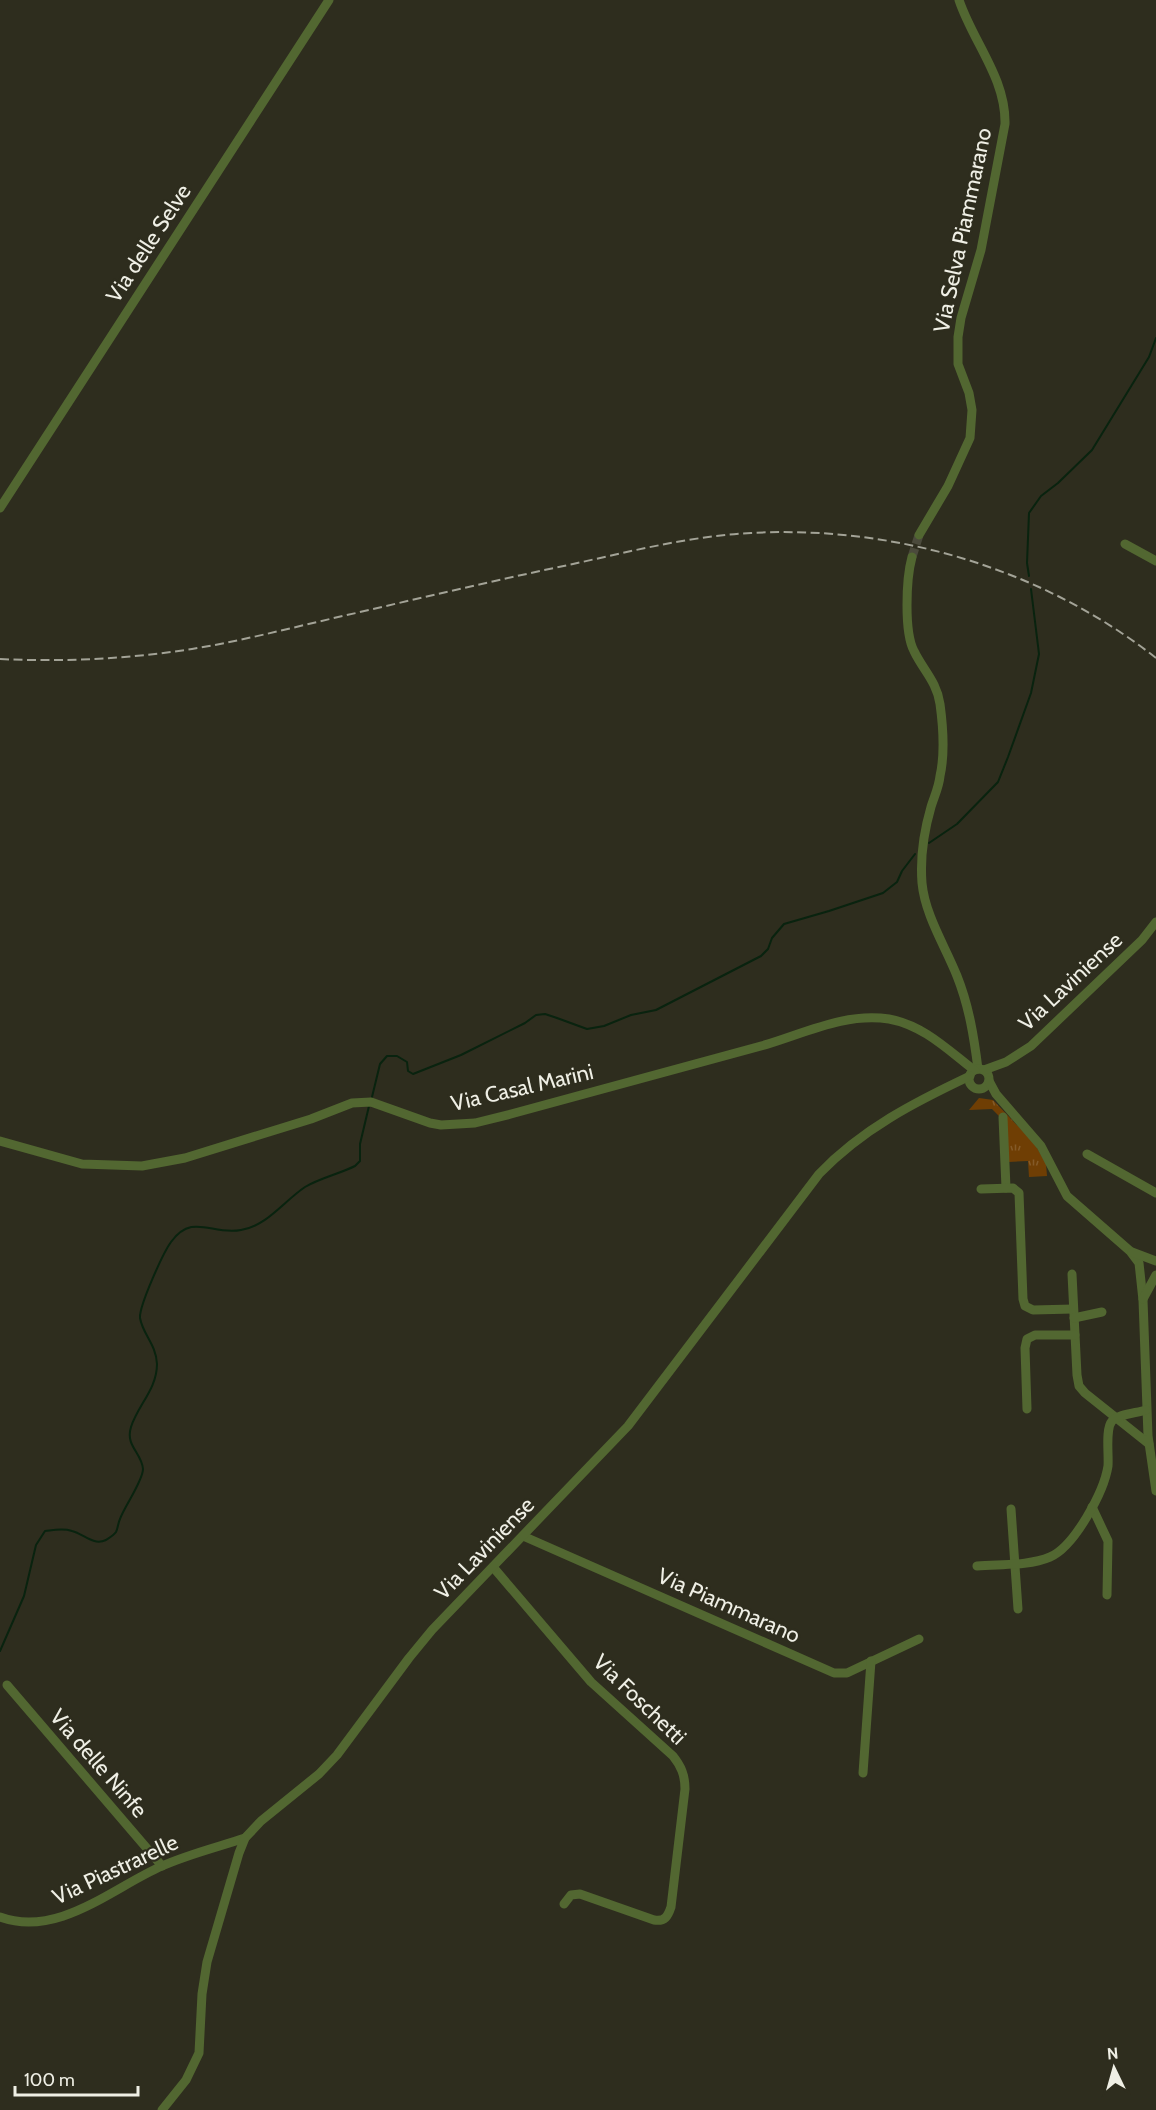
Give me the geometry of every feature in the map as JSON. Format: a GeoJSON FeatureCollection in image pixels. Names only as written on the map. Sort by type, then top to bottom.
{"type":"FeatureCollection","features":[{"type":"Feature","properties":{"kind":"street","name":"Via delle Selve"},"geometry":{"type":"LineString","coordinates":[[0,508],[329,0]]}},
{"type":"Feature","properties":{"kind":"street","name":"Via Selva Piammarano"},"geometry":{"type":"LineString","coordinates":[[919,535],[951,480],[970,438],[972,410],[969,393],[958,364],[958,337],[962,313],[981,250],[1005,124],[1005,108],[1000,91],[959,0]]}},
{"type":"Feature","properties":{"kind":"street"},"geometry":{"type":"LineString","coordinates":[[1125,544],[1156,561]]}},
{"type":"Feature","properties":{"kind":"street"},"geometry":{"type":"LineString","coordinates":[[912,558],[908,591],[910,640],[915,654],[932,679],[938,697],[942,757],[939,781],[923,845],[923,888],[927,905],[965,998],[980,1077],[1041,1146],[1069,1199],[1130,1251],[1140,1267],[1147,1428],[1156,1491]]}},
{"type":"Feature","properties":{"kind":"street","name":"Via Laviniense"},"geometry":{"type":"LineString","coordinates":[[162,2110],[188,2076],[199,2053],[202,1986],[207,1962],[245,1838],[274,1809],[319,1774],[338,1755],[421,1644],[628,1426],[819,1174],[842,1152],[873,1128],[952,1084],[980,1077],[1034,1043],[1142,940],[1156,922]]}},
{"type":"Feature","properties":{"kind":"street","name":"Via Casal Marini"},"geometry":{"type":"LineString","coordinates":[[0,1140],[82,1164],[134,1166],[184,1158],[311,1119],[360,1101],[371,1102],[433,1124],[466,1124],[511,1114],[857,1018],[886,1019],[915,1027],[980,1077]]}},
{"type":"Feature","properties":{"kind":"street"},"geometry":{"type":"LineString","coordinates":[[1003,1117],[1006,1188]]}},
{"type":"Feature","properties":{"kind":"street"},"geometry":{"type":"LineString","coordinates":[[1087,1154],[1156,1193]]}},
{"type":"Feature","properties":{"kind":"street"},"geometry":{"type":"LineString","coordinates":[[981,1189],[1015,1189],[1020,1197],[1024,1304],[1027,1308],[1074,1313],[1102,1312]]}},
{"type":"Feature","properties":{"kind":"street"},"geometry":{"type":"LineString","coordinates":[[1130,1251],[1156,1261]]}},
{"type":"Feature","properties":{"kind":"street"},"geometry":{"type":"LineString","coordinates":[[1072,1275],[1079,1386],[1149,1444]]}},
{"type":"Feature","properties":{"kind":"street"},"geometry":{"type":"LineString","coordinates":[[1143,1300],[1156,1275]]}},
{"type":"Feature","properties":{"kind":"street"},"geometry":{"type":"LineString","coordinates":[[1027,1409],[1025,1348],[1027,1339],[1035,1335],[1075,1335]]}},
{"type":"Feature","properties":{"kind":"street"},"geometry":{"type":"LineString","coordinates":[[977,1566],[1042,1560],[1057,1553],[1072,1538],[1092,1507],[1107,1471],[1110,1425],[1118,1418],[1146,1410]]}},
{"type":"Feature","properties":{"kind":"street"},"geometry":{"type":"LineString","coordinates":[[1147,1428],[1156,1434]]}},
{"type":"Feature","properties":{"kind":"street"},"geometry":{"type":"LineString","coordinates":[[1092,1507],[1108,1542],[1107,1595]]}},
{"type":"Feature","properties":{"kind":"street"},"geometry":{"type":"LineString","coordinates":[[1011,1509],[1018,1609]]}},
{"type":"Feature","properties":{"kind":"street","name":"Via Piammarano"},"geometry":{"type":"LineString","coordinates":[[523,1536],[831,1672],[847,1673],[919,1638]]}},
{"type":"Feature","properties":{"kind":"street","name":"Via Foschetti"},"geometry":{"type":"LineString","coordinates":[[493,1567],[591,1682],[673,1756],[681,1767],[684,1777],[685,1789],[671,1907],[665,1919],[654,1920],[580,1893],[572,1895],[564,1904]]}},
{"type":"Feature","properties":{"kind":"street"},"geometry":{"type":"LineString","coordinates":[[863,1773],[871,1661]]}},
{"type":"Feature","properties":{"kind":"street","name":"Via delle Ninfe"},"geometry":{"type":"LineString","coordinates":[[7,1685],[162,1866]]}},
{"type":"Feature","properties":{"kind":"street","name":"Via Piastrarelle"},"geometry":{"type":"LineString","coordinates":[[0,1917],[32,1923],[56,1919],[162,1866],[245,1838]]}},
{"type":"Feature","properties":{"kind":"green space"},"geometry":{"type":"Polygon","coordinates":[[[979,1098],[993,1100],[1035,1144],[1046,1164],[1047,1176],[1029,1177],[1028,1161],[1008,1162],[1006,1123],[992,1109],[969,1110],[979,1098]]]}},
{"type":"Feature","properties":{"kind":"waterway"},"geometry":{"type":"LineString","coordinates":[[1029,576],[1027,563],[1029,513],[1041,496],[1092,450],[1149,357],[1156,338]]}},
{"type":"Feature","properties":{"kind":"waterway"},"geometry":{"type":"LineString","coordinates":[[929,843],[957,824],[998,782],[1031,693],[1039,654],[1031,589]]}},
{"type":"Feature","properties":{"kind":"waterway"},"geometry":{"type":"LineString","coordinates":[[372,1097],[380,1064],[387,1056],[397,1056],[407,1062],[408,1071],[413,1074],[461,1055],[525,1023],[536,1015],[545,1014],[587,1029],[604,1026],[631,1015],[656,1010],[761,956],[784,924],[883,893],[897,882],[915,854]]}},
{"type":"Feature","properties":{"kind":"waterway"},"geometry":{"type":"LineString","coordinates":[[0,1651],[24,1596],[36,1545],[45,1531],[65,1530],[76,1532],[97,1542],[106,1540],[116,1532],[122,1514],[140,1480],[142,1463],[130,1439],[131,1427],[151,1389],[157,1364],[140,1318],[152,1280],[171,1242],[187,1228],[203,1227],[231,1231],[250,1228],[259,1224],[305,1187],[355,1166],[360,1161],[360,1144],[369,1106]]}},
{"type":"Feature","properties":{"kind":"tunnel"},"geometry":{"type":"LineString","coordinates":[[912,557],[919,535]]}},
{"type":"Feature","properties":{"kind":"railway"},"geometry":{"type":"LineString","coordinates":[[0,659],[96,659],[192,649],[662,545],[706,537],[805,532],[859,537],[913,546],[965,559],[1016,577],[1065,600],[1112,627],[1156,658]]}}]}
